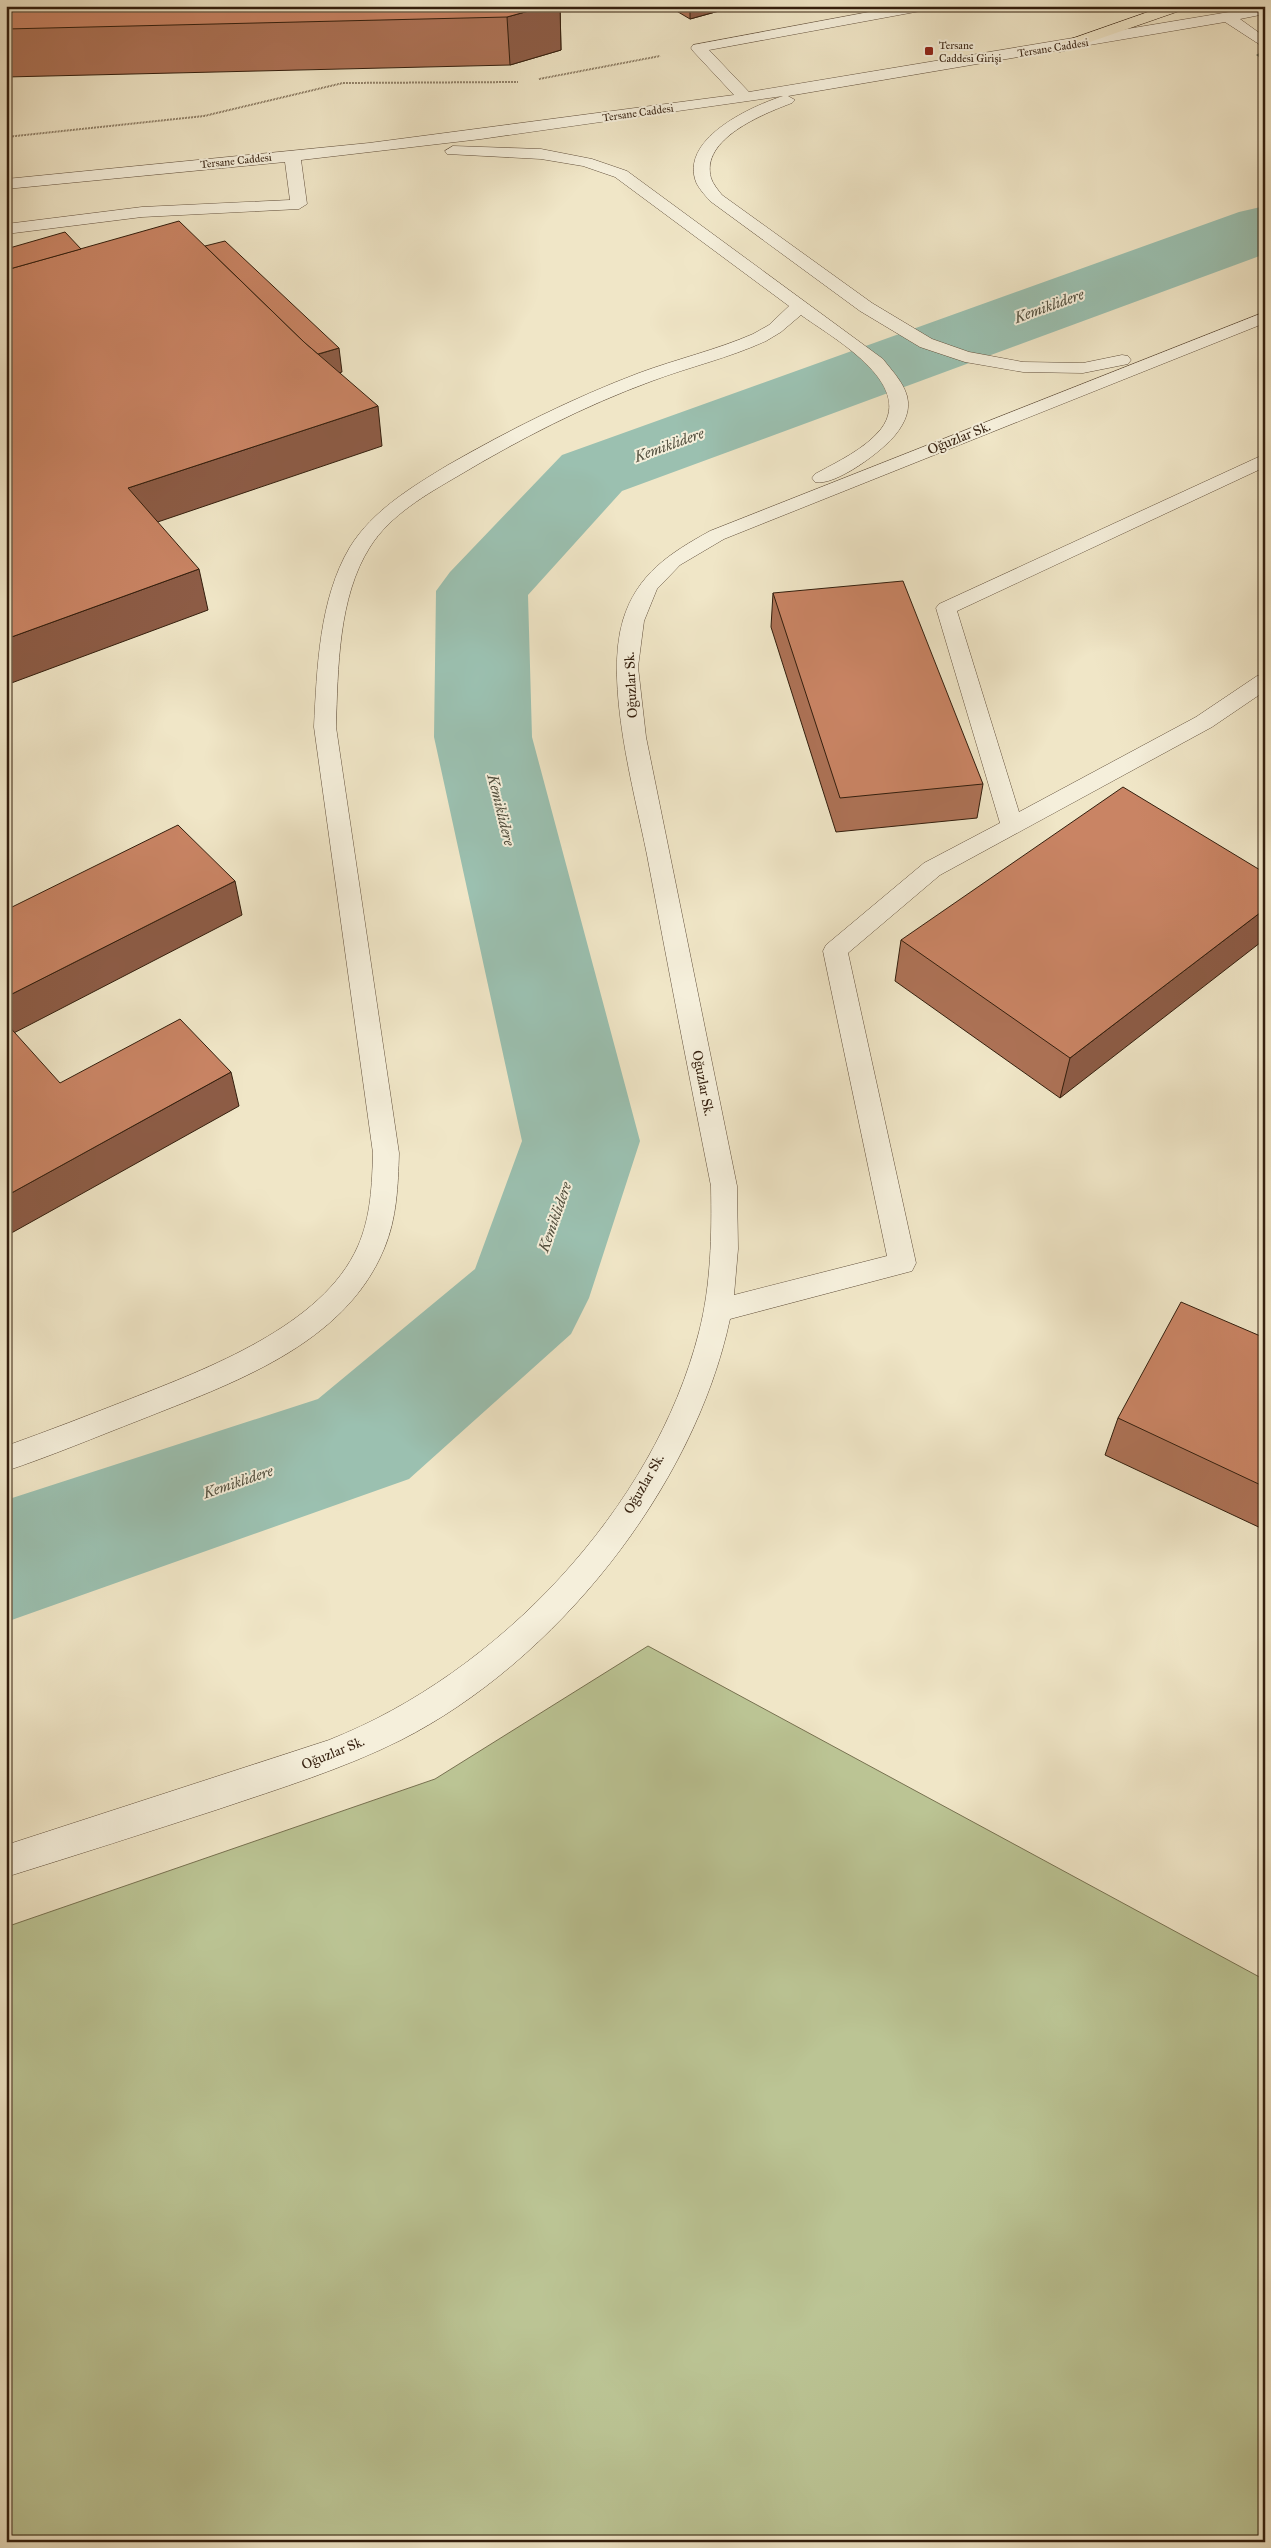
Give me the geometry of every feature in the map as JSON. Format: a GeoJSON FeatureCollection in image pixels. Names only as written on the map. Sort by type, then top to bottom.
{"type":"FeatureCollection","features":[{"type":"Feature","properties":{"kind":"highway"},"geometry":{"type":"LineString","coordinates":[[1059,48],[1180,6]]}},
{"type":"Feature","properties":{"kind":"street"},"geometry":{"type":"LineString","coordinates":[[698,48],[926,6]]}},
{"type":"Feature","properties":{"kind":"street","name":"Tersane Caddesi"},"geometry":{"type":"LineString","coordinates":[[6,184],[368,148],[630,115],[1059,48],[1127,35],[1227,12],[1265,10]]}},
{"type":"Feature","properties":{"kind":"street"},"geometry":{"type":"LineString","coordinates":[[1227,12],[1265,44]]}},
{"type":"Feature","properties":{"kind":"street"},"geometry":{"type":"LineString","coordinates":[[698,48],[745,97]]}},
{"type":"Feature","properties":{"kind":"street"},"geometry":{"type":"LineString","coordinates":[[852,79],[778,103],[724,131],[710,145],[702,160],[702,178],[716,198],[866,307],[926,344],[965,357],[998,364],[1083,368],[1111,364],[1265,315]]}},
{"type":"Feature","properties":{"kind":"street"},"geometry":{"type":"LineString","coordinates":[[368,148],[541,154],[586,162],[612,171],[648,193],[820,319],[864,352],[890,376],[899,400],[897,414],[884,439],[868,452],[717,535]]}},
{"type":"Feature","properties":{"kind":"street"},"geometry":{"type":"LineString","coordinates":[[6,229],[142,212],[299,204],[292,156]]}},
{"type":"Feature","properties":{"kind":"street"},"geometry":{"type":"LineString","coordinates":[[6,1460],[189,1388],[251,1360],[293,1337],[332,1306],[374,1246],[388,1180],[386,1153],[325,727],[327,688],[335,626],[347,574],[360,547],[375,527],[408,498],[471,460],[550,418],[632,382],[755,340],[791,319],[800,306]]}},
{"type":"Feature","properties":{"kind":"street","name":"Oğuzlar Sk."},"geometry":{"type":"LineString","coordinates":[[6,1861],[324,1757],[398,1725],[450,1694],[484,1670],[527,1631],[590,1568],[626,1515],[661,1455],[693,1392],[708,1351],[718,1310],[725,1236],[724,1186],[634,729],[628,659],[630,632],[641,600],[652,580],[668,564],[717,535],[1265,315]]}},
{"type":"Feature","properties":{"kind":"street"},"geometry":{"type":"LineString","coordinates":[[1012,826],[946,608],[1265,460]]}},
{"type":"Feature","properties":{"kind":"street"},"geometry":{"type":"LineString","coordinates":[[718,1310],[902,1263],[835,951],[932,869],[1204,722],[1265,681]]}},
{"type":"Feature","properties":{"kind":"path"},"geometry":{"type":"LineString","coordinates":[[533,80],[698,48]]}},
{"type":"Feature","properties":{"kind":"path"},"geometry":{"type":"LineString","coordinates":[[6,137],[204,116],[342,83],[524,82]]}},
{"type":"Feature","properties":{"kind":"green space"},"geometry":{"type":"Polygon","coordinates":[[[648,1646],[1265,1980],[1265,2542],[6,2542],[6,1927],[435,1779],[648,1646]]]}},
{"type":"Feature","properties":{"kind":"building"},"geometry":{"type":"Polygon","coordinates":[[[6,6],[547,6],[507,17],[6,29],[6,6]]]}},
{"type":"Feature","properties":{"kind":"building"},"geometry":{"type":"Polygon","coordinates":[[[179,221],[304,342],[378,406],[128,488],[199,569],[6,639],[6,270],[179,221]]]}},
{"type":"Feature","properties":{"kind":"building"},"geometry":{"type":"Polygon","coordinates":[[[65,232],[81,249],[6,270],[6,249],[65,232]]]}},
{"type":"Feature","properties":{"kind":"building"},"geometry":{"type":"Polygon","coordinates":[[[225,241],[339,348],[318,354],[205,246],[225,241]]]}},
{"type":"Feature","properties":{"kind":"building"},"geometry":{"type":"Polygon","coordinates":[[[903,581],[983,784],[840,798],[773,593],[903,581]]]}},
{"type":"Feature","properties":{"kind":"building"},"geometry":{"type":"Polygon","coordinates":[[[1123,787],[1265,873],[1265,909],[1070,1058],[901,940],[1123,787]]]}},
{"type":"Feature","properties":{"kind":"building"},"geometry":{"type":"Polygon","coordinates":[[[178,825],[235,881],[6,997],[6,910],[178,825]]]}},
{"type":"Feature","properties":{"kind":"building"},"geometry":{"type":"Polygon","coordinates":[[[180,1019],[231,1072],[6,1196],[6,1023],[60,1083],[180,1019]]]}},
{"type":"Feature","properties":{"kind":"building"},"geometry":{"type":"Polygon","coordinates":[[[1181,1302],[1265,1338],[1265,1487],[1118,1418],[1181,1302]]]}},
{"type":"Feature","properties":{"kind":"waterway"},"geometry":{"type":"LineString","coordinates":[[1261,55],[1265,58]]}},
{"type":"Feature","properties":{"kind":"waterway","name":"Kemiklidere"},"geometry":{"type":"LineString","coordinates":[[6,1561],[362,1440],[527,1298],[581,1141],[483,737],[482,591],[592,473],[1265,228]]}},
{"type":"Feature","properties":{"kind":"place","name":"Tersane Caddesi Girişi"},"geometry":{"type":"Point","coordinates":[929,51]}}]}
